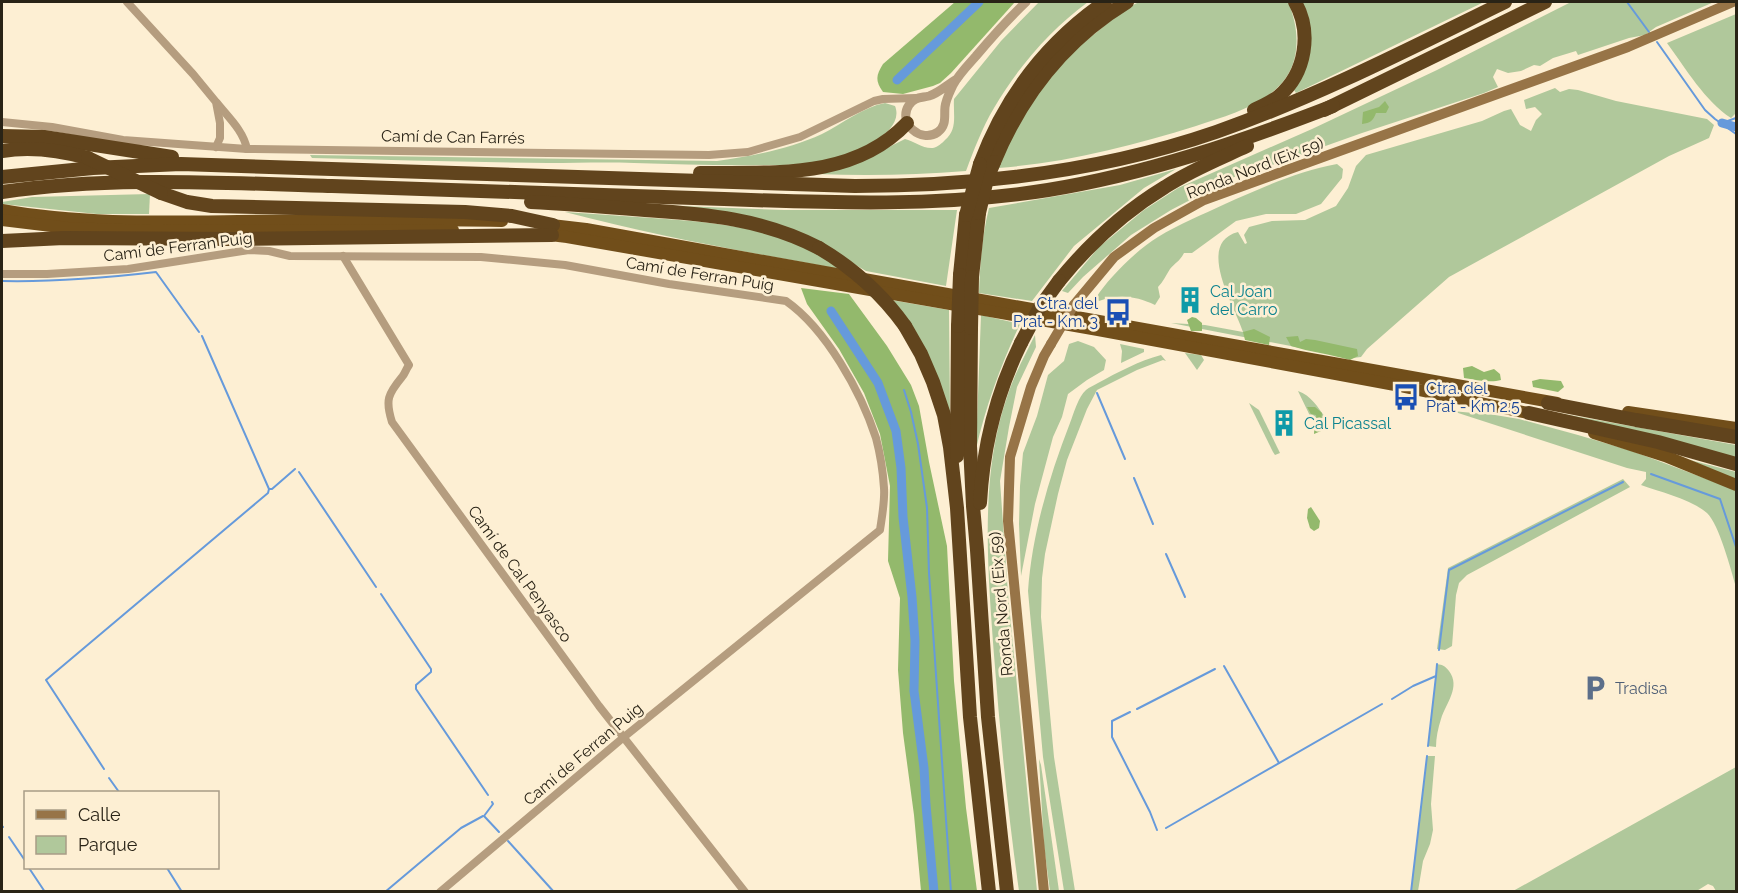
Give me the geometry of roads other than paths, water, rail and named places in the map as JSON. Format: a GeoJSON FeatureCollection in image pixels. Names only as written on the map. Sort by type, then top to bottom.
{"type":"FeatureCollection","features":[{"type":"Feature","properties":{"kind":"highway"},"geometry":{"type":"LineString","coordinates":[[957,508],[966,276],[972,214],[985,187],[987,163],[995,127],[1030,70],[1076,23],[1105,2]]}},
{"type":"Feature","properties":{"kind":"highway"},"geometry":{"type":"LineString","coordinates":[[987,163],[1020,109],[1049,68],[1086,31],[1127,2]]}},
{"type":"Feature","properties":{"kind":"highway"},"geometry":{"type":"LineString","coordinates":[[1198,138],[1270,102],[1280,96],[1290,84],[1301,63],[1305,42],[1302,17],[1295,2]]}},
{"type":"Feature","properties":{"kind":"highway"},"geometry":{"type":"LineString","coordinates":[[2,177],[58,170],[147,165],[230,165],[855,186],[966,183],[1077,168],[1151,152],[1198,138],[1267,114],[1505,2]]}},
{"type":"Feature","properties":{"kind":"highway"},"geometry":{"type":"LineString","coordinates":[[977,550],[981,483],[987,438],[1001,388],[1021,343],[1041,307],[1073,264],[1111,226],[1165,186],[1205,165],[1333,106],[1545,2]]}},
{"type":"Feature","properties":{"kind":"highway"},"geometry":{"type":"LineString","coordinates":[[2,192],[60,185],[146,182],[829,202],[956,201],[1046,190],[1136,172],[1259,134],[1333,106]]}},
{"type":"Feature","properties":{"kind":"highway"},"geometry":{"type":"LineString","coordinates":[[597,178],[646,174],[796,171],[821,168],[874,150],[894,137],[907,117]]}},
{"type":"Feature","properties":{"kind":"highway"},"geometry":{"type":"LineString","coordinates":[[2,136],[44,137],[230,165]]}},
{"type":"Feature","properties":{"kind":"highway"},"geometry":{"type":"LineString","coordinates":[[2,151],[42,149],[88,158],[161,193],[187,202],[212,206],[465,212],[512,216],[553,230]]}},
{"type":"Feature","properties":{"kind":"highway"},"geometry":{"type":"LineString","coordinates":[[421,189],[527,201],[677,212],[735,219],[774,228],[802,239],[842,263],[884,300],[904,326],[925,361],[939,398],[950,447],[957,508],[970,717],[989,891]]}},
{"type":"Feature","properties":{"kind":"highway"},"geometry":{"type":"LineString","coordinates":[[2,210],[57,217],[146,221],[425,219],[509,221],[1395,385],[1658,442],[1737,464]]}},
{"type":"Feature","properties":{"kind":"highway"},"geometry":{"type":"LineString","coordinates":[[2,220],[33,225],[106,230],[553,230]]}},
{"type":"Feature","properties":{"kind":"highway"},"geometry":{"type":"LineString","coordinates":[[2,241],[64,238],[233,239],[586,229],[1737,437]]}},
{"type":"Feature","properties":{"kind":"highway"},"geometry":{"type":"LineString","coordinates":[[964,327],[988,717],[1007,891]]}},
{"type":"Feature","properties":{"kind":"highway"},"geometry":{"type":"LineString","coordinates":[[1548,403],[1737,428]]}},
{"type":"Feature","properties":{"kind":"highway"},"geometry":{"type":"LineString","coordinates":[[1529,413],[1665,456],[1737,485]]}},
{"type":"Feature","properties":{"kind":"main road","name":"Ronda Nord (Eix 59)"},"geometry":{"type":"LineString","coordinates":[[1044,891],[1008,521],[1010,457],[1031,387],[1044,356],[1074,306],[1114,257],[1154,228],[1204,200],[1628,47],[1733,2]]}},
{"type":"Feature","properties":{"kind":"street"},"geometry":{"type":"LineString","coordinates":[[127,2],[216,102],[242,134],[247,149]]}},
{"type":"Feature","properties":{"kind":"street"},"geometry":{"type":"LineString","coordinates":[[894,99],[901,102],[916,133],[926,136],[933,134],[945,123],[949,92],[957,79],[1002,26],[1026,2]]}},
{"type":"Feature","properties":{"kind":"street"},"geometry":{"type":"LineString","coordinates":[[907,117],[909,104],[916,98],[928,96],[957,79]]}},
{"type":"Feature","properties":{"kind":"street"},"geometry":{"type":"LineString","coordinates":[[928,96],[938,99],[945,109]]}},
{"type":"Feature","properties":{"kind":"street","name":"Camí de Can Farrés"},"geometry":{"type":"LineString","coordinates":[[2,122],[52,127],[123,140],[247,149],[726,155],[748,152],[800,137],[868,103],[883,99],[916,98]]}},
{"type":"Feature","properties":{"kind":"street"},"geometry":{"type":"LineString","coordinates":[[216,102],[220,131],[216,147]]}},
{"type":"Feature","properties":{"kind":"street","name":"Camí de Ferran Puig"},"geometry":{"type":"LineString","coordinates":[[2,274],[128,269],[249,250],[269,251],[290,256],[482,257],[565,265],[669,284],[786,301],[821,334],[864,406],[876,441],[885,490],[880,530],[624,737],[440,891]]}},
{"type":"Feature","properties":{"kind":"street","name":"Camí de Cal Penyasco"},"geometry":{"type":"LineString","coordinates":[[343,256],[409,365],[388,396],[392,422],[624,737],[745,891]]}},
{"type":"Feature","properties":{"kind":"waterway"},"geometry":{"type":"LineString","coordinates":[[897,80],[979,2]]}},
{"type":"Feature","properties":{"kind":"waterway"},"geometry":{"type":"LineString","coordinates":[[1627,2],[1649,32]]}},
{"type":"Feature","properties":{"kind":"waterway"},"geometry":{"type":"LineString","coordinates":[[1657,42],[1705,110],[1736,134]]}},
{"type":"Feature","properties":{"kind":"waterway"},"geometry":{"type":"LineString","coordinates":[[1722,123],[1736,118]]}},
{"type":"Feature","properties":{"kind":"waterway"},"geometry":{"type":"LineString","coordinates":[[1722,123],[1736,127]]}},
{"type":"Feature","properties":{"kind":"waterway"},"geometry":{"type":"LineString","coordinates":[[2,281],[79,279],[156,272],[199,332]]}},
{"type":"Feature","properties":{"kind":"waterway"},"geometry":{"type":"LineString","coordinates":[[831,311],[878,383],[896,431],[912,597],[915,641],[914,691],[924,768],[934,892]]}},
{"type":"Feature","properties":{"kind":"waterway"},"geometry":{"type":"LineString","coordinates":[[202,336],[269,489]]}},
{"type":"Feature","properties":{"kind":"waterway"},"geometry":{"type":"LineString","coordinates":[[904,390],[918,444],[927,508],[929,573],[951,892]]}},
{"type":"Feature","properties":{"kind":"waterway"},"geometry":{"type":"LineString","coordinates":[[1097,393],[1125,459]]}},
{"type":"Feature","properties":{"kind":"waterway"},"geometry":{"type":"LineString","coordinates":[[104,769],[46,680],[295,469]]}},
{"type":"Feature","properties":{"kind":"waterway"},"geometry":{"type":"LineString","coordinates":[[299,472],[376,587]]}},
{"type":"Feature","properties":{"kind":"waterway"},"geometry":{"type":"LineString","coordinates":[[1651,474],[1720,499],[1736,547]]}},
{"type":"Feature","properties":{"kind":"waterway"},"geometry":{"type":"LineString","coordinates":[[1134,478],[1153,524]]}},
{"type":"Feature","properties":{"kind":"waterway"},"geometry":{"type":"LineString","coordinates":[[1439,650],[1449,570],[1623,482]]}},
{"type":"Feature","properties":{"kind":"waterway"},"geometry":{"type":"LineString","coordinates":[[1166,554],[1185,597]]}},
{"type":"Feature","properties":{"kind":"waterway"},"geometry":{"type":"LineString","coordinates":[[381,594],[431,669],[431,672],[416,685],[416,689],[488,795]]}},
{"type":"Feature","properties":{"kind":"waterway"},"geometry":{"type":"LineString","coordinates":[[1392,699],[1436,676],[1437,664]]}},
{"type":"Feature","properties":{"kind":"waterway"},"geometry":{"type":"LineString","coordinates":[[1224,666],[1279,763]]}},
{"type":"Feature","properties":{"kind":"waterway"},"geometry":{"type":"LineString","coordinates":[[1137,709],[1215,669]]}},
{"type":"Feature","properties":{"kind":"waterway"},"geometry":{"type":"LineString","coordinates":[[1428,746],[1436,676]]}},
{"type":"Feature","properties":{"kind":"waterway"},"geometry":{"type":"LineString","coordinates":[[1166,828],[1382,704]]}},
{"type":"Feature","properties":{"kind":"waterway"},"geometry":{"type":"LineString","coordinates":[[1130,712],[1112,721],[1112,737],[1157,830]]}},
{"type":"Feature","properties":{"kind":"waterway"},"geometry":{"type":"LineString","coordinates":[[1411,892],[1427,756]]}},
{"type":"Feature","properties":{"kind":"waterway"},"geometry":{"type":"LineString","coordinates":[[109,778],[118,791]]}},
{"type":"Feature","properties":{"kind":"waterway"},"geometry":{"type":"LineString","coordinates":[[492,802],[493,804],[484,816],[499,832]]}},
{"type":"Feature","properties":{"kind":"waterway"},"geometry":{"type":"LineString","coordinates":[[385,892],[461,828],[483,816]]}},
{"type":"Feature","properties":{"kind":"waterway"},"geometry":{"type":"LineString","coordinates":[[9,837],[24,859]]}},
{"type":"Feature","properties":{"kind":"waterway"},"geometry":{"type":"LineString","coordinates":[[508,841],[554,892]]}},
{"type":"Feature","properties":{"kind":"waterway"},"geometry":{"type":"LineString","coordinates":[[30,869],[45,892]]}},
{"type":"Feature","properties":{"kind":"waterway"},"geometry":{"type":"LineString","coordinates":[[168,869],[182,892]]}},
{"type":"Feature","properties":{"kind":"place","name":"Cal Joan del Carro"},"geometry":{"type":"Point","coordinates":[1190,300]}},
{"type":"Feature","properties":{"kind":"place","name":"Ctra. del Prat - Km. 3"},"geometry":{"type":"Point","coordinates":[1118,312]}},
{"type":"Feature","properties":{"kind":"place","name":"Ctra. del Prat - Km 2.5"},"geometry":{"type":"Point","coordinates":[1406,397]}},
{"type":"Feature","properties":{"kind":"place","name":"Cal Picassal"},"geometry":{"type":"Point","coordinates":[1284,423]}},
{"type":"Feature","properties":{"kind":"place","name":"Tradisa"},"geometry":{"type":"Point","coordinates":[1595,688]}}]}
